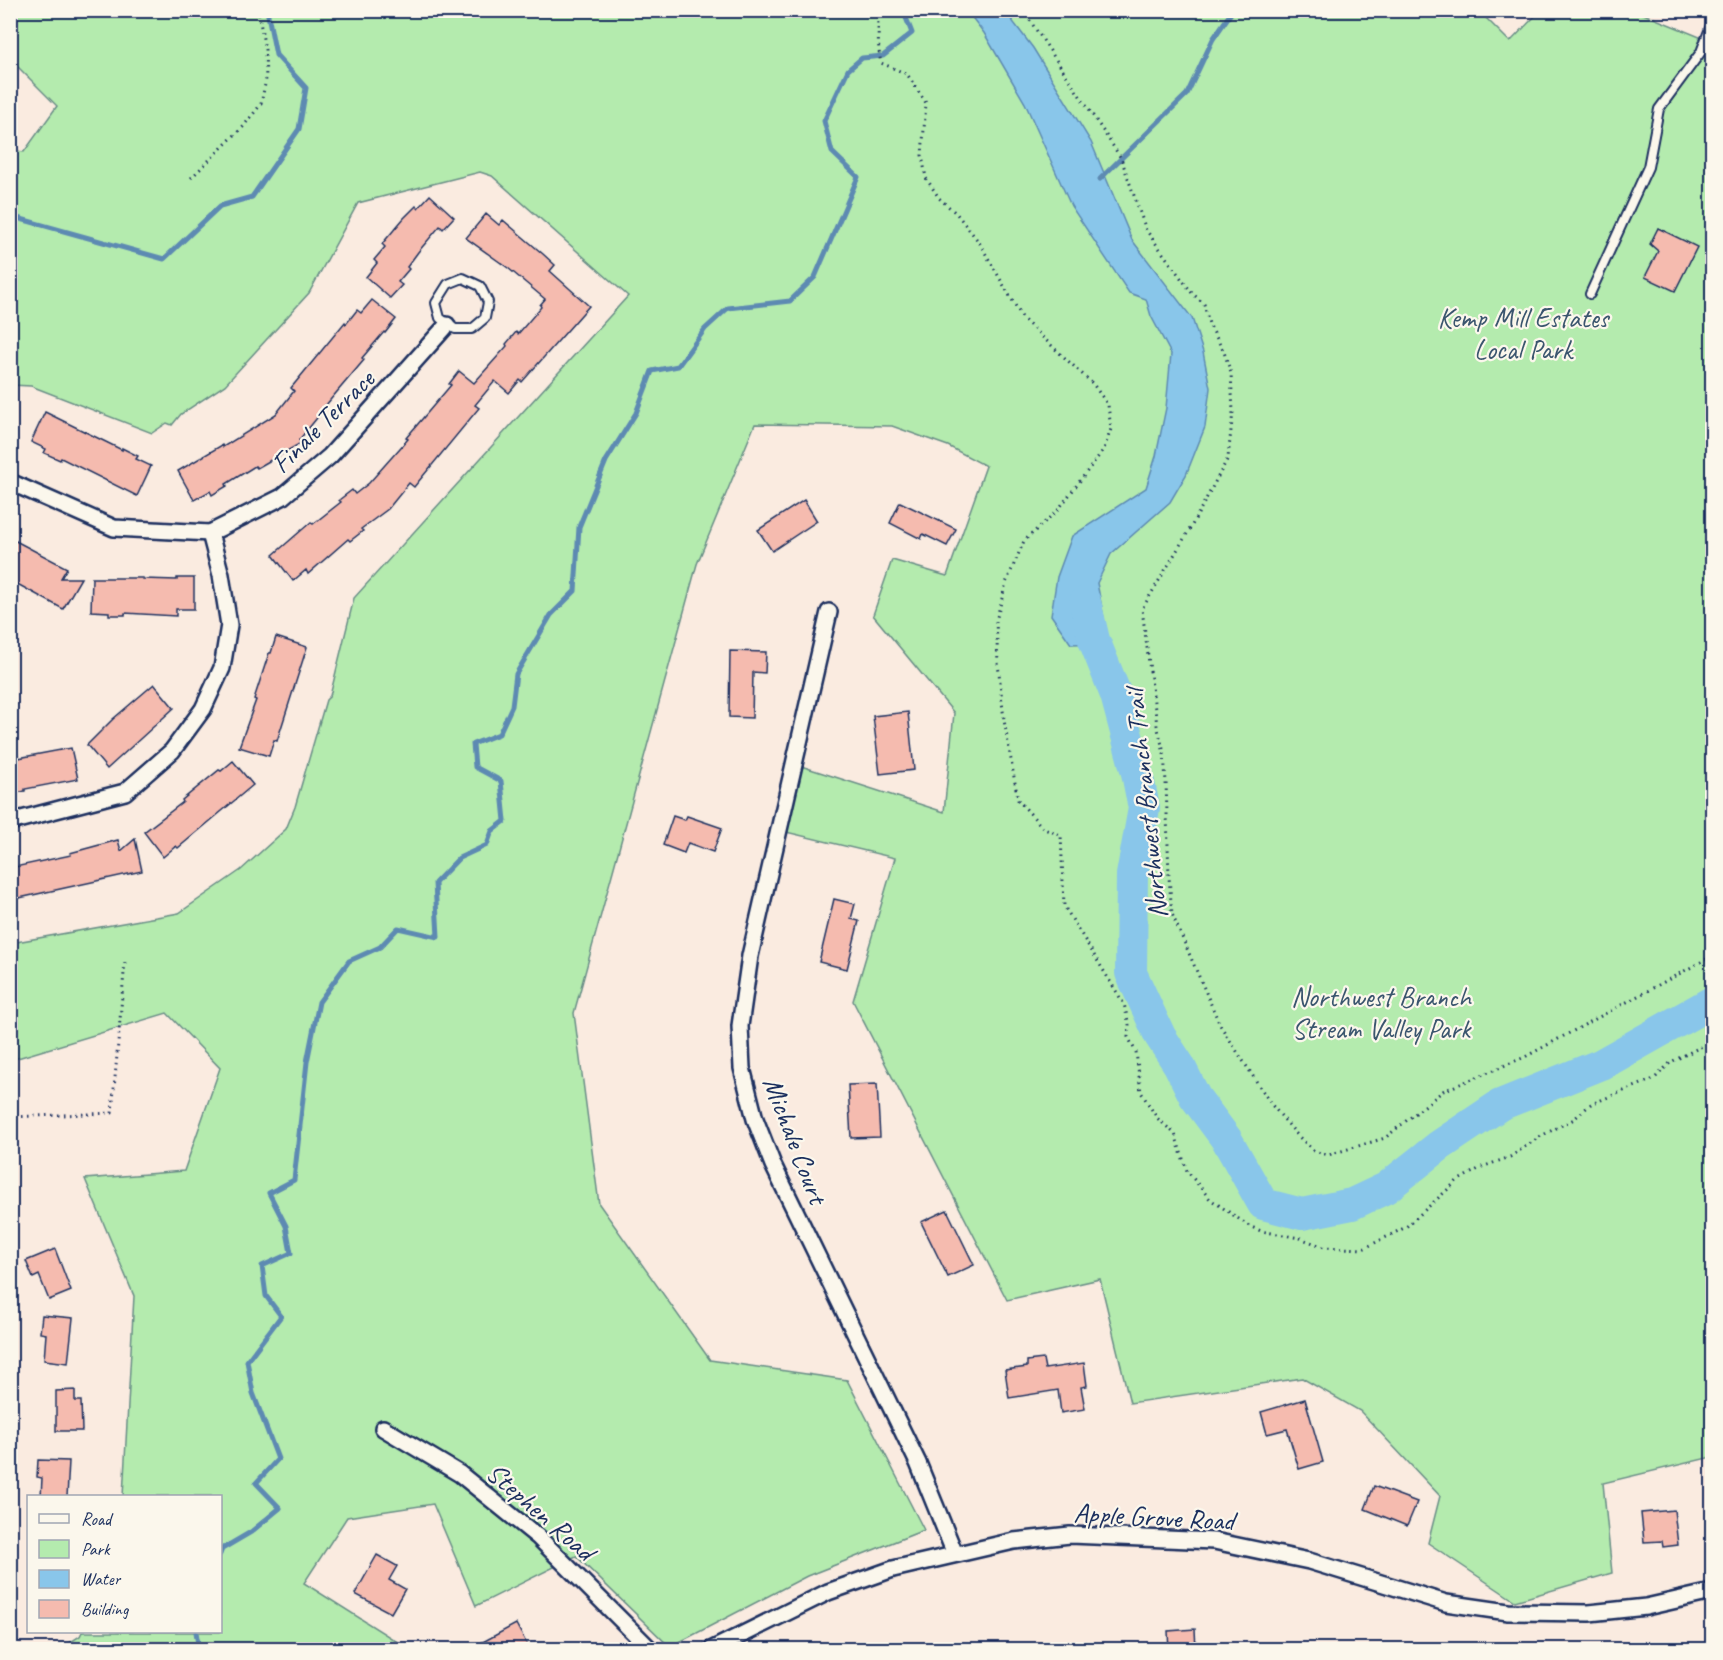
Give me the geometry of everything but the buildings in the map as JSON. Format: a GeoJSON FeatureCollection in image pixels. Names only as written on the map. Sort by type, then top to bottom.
{"type":"FeatureCollection","features":[{"type":"Feature","properties":{"kind":"street","name":"Finale Terrace"},"geometry":{"type":"LineString","coordinates":[[10,482],[114,528],[210,533],[282,497],[330,456],[447,325]]}},
{"type":"Feature","properties":{"kind":"street"},"geometry":{"type":"LineString","coordinates":[[10,822],[125,792],[172,751],[203,709],[222,668],[229,625],[221,575],[210,533]]}},
{"type":"Feature","properties":{"kind":"street","name":"Michale Court"},"geometry":{"type":"LineString","coordinates":[[829,612],[750,956],[740,1026],[742,1068],[755,1119],[773,1165],[918,1462],[956,1554]]}},
{"type":"Feature","properties":{"kind":"street","name":"Stephen Road"},"geometry":{"type":"LineString","coordinates":[[383,1428],[460,1474],[538,1537],[651,1650]]}},
{"type":"Feature","properties":{"kind":"street","name":"Apple Grove Road"},"geometry":{"type":"LineString","coordinates":[[711,1650],[828,1592],[893,1569],[1014,1541],[1070,1535],[1214,1541],[1309,1561],[1446,1602],[1508,1612],[1589,1613],[1646,1607],[1713,1592]]}},
{"type":"Feature","properties":{"kind":"lane"},"geometry":{"type":"LineString","coordinates":[[1590,294],[1648,167],[1659,109],[1701,52],[1713,23]]}},
{"type":"Feature","properties":{"kind":"lane"},"geometry":{"type":"LineString","coordinates":[[463,278],[480,286],[488,302],[485,318],[472,329],[455,329],[447,325],[440,318],[436,303],[448,284],[463,278]]}},
{"type":"Feature","properties":{"kind":"path"},"geometry":{"type":"LineString","coordinates":[[190,178],[243,128],[261,104],[266,79],[265,50],[258,10]]}},
{"type":"Feature","properties":{"kind":"path"},"geometry":{"type":"LineString","coordinates":[[877,10],[881,63],[907,74],[926,103],[922,155],[926,178],[939,198],[956,213],[979,242],[1023,320],[1094,384],[1108,405],[1111,429],[1104,449],[1058,510],[1024,541],[1006,583],[996,621],[998,663],[1004,720],[1018,800],[1044,829],[1061,835],[1064,906],[1124,1004],[1129,1025],[1128,1037],[1136,1053],[1142,1092],[1157,1118],[1175,1134],[1187,1171],[1210,1199],[1249,1226],[1261,1231],[1300,1238],[1324,1247],[1363,1249],[1406,1227],[1457,1180],[1482,1167],[1510,1157],[1541,1136],[1574,1119],[1591,1104],[1654,1079],[1671,1062],[1713,1041]]}},
{"type":"Feature","properties":{"kind":"path","name":"Northwest Branch Trail"},"geometry":{"type":"LineString","coordinates":[[1023,10],[1121,158],[1146,230],[1192,294],[1204,304],[1209,324],[1224,352],[1231,373],[1233,411],[1228,458],[1191,527],[1142,609],[1157,725],[1164,753],[1172,914],[1220,1025],[1271,1104],[1298,1136],[1321,1153],[1328,1155],[1385,1138],[1443,1091],[1524,1057],[1713,956]]}},
{"type":"Feature","properties":{"kind":"path"},"geometry":{"type":"LineString","coordinates":[[10,1117],[112,1113],[124,961]]}},
{"type":"Feature","properties":{"kind":"green space","name":"Northwest Branch Stream Valley Park"},"geometry":{"type":"Polygon","coordinates":[[[1478,10],[1510,42],[1540,11],[1634,10],[1712,42],[1712,1457],[1603,1483],[1612,1573],[1515,1601],[1428,1543],[1440,1496],[1360,1411],[1302,1378],[1130,1403],[1100,1279],[1007,1300],[853,1001],[895,858],[786,832],[801,766],[944,812],[954,713],[873,615],[892,560],[947,576],[986,466],[948,446],[892,426],[755,424],[697,564],[574,1013],[599,1204],[710,1360],[847,1380],[924,1530],[807,1576],[670,1647],[576,1556],[476,1606],[433,1504],[347,1517],[304,1583],[404,1646],[400,1649],[60,1649],[82,1633],[222,1633],[222,1495],[123,1495],[134,1296],[85,1179],[184,1171],[220,1068],[167,1013],[11,1060],[11,943],[179,913],[241,870],[286,829],[295,807],[326,700],[330,696],[354,598],[628,296],[492,176],[480,172],[358,203],[309,293],[225,385],[181,414],[172,425],[167,423],[152,433],[31,386],[11,385],[11,150],[24,152],[57,106],[11,60],[11,11],[1478,10]]]}},
{"type":"Feature","properties":{"kind":"water"},"geometry":{"type":"Polygon","coordinates":[[[967,11],[1005,11],[1033,48],[1091,142],[1132,240],[1192,318],[1203,352],[1210,388],[1205,427],[1186,475],[1170,502],[1111,554],[1097,583],[1109,643],[1071,644],[1051,615],[1057,577],[1072,536],[1146,488],[1156,456],[1166,408],[1171,354],[1151,316],[1146,299],[1129,293],[1071,206],[1025,103],[984,33],[967,11]]]}},
{"type":"Feature","properties":{"kind":"waterway"},"geometry":{"type":"LineString","coordinates":[[10,216],[164,259],[220,206],[252,197],[299,129],[306,88],[276,55],[267,10]]}},
{"type":"Feature","properties":{"kind":"waterway"},"geometry":{"type":"LineString","coordinates":[[222,1549],[251,1532],[280,1508],[256,1483],[278,1459],[253,1393],[247,1361],[281,1316],[266,1296],[262,1266],[291,1253],[286,1226],[269,1193],[294,1180],[307,1062],[319,1002],[349,961],[380,947],[398,928],[438,937],[435,883],[459,858],[487,845],[492,831],[505,821],[501,781],[475,767],[473,744],[499,734],[512,706],[516,674],[551,615],[575,591],[579,527],[606,461],[636,413],[652,371],[678,366],[705,329],[728,308],[790,301],[815,277],[858,177],[832,152],[824,121],[848,70],[862,58],[883,56],[912,33],[903,10]]}},
{"type":"Feature","properties":{"kind":"waterway"},"geometry":{"type":"LineString","coordinates":[[1100,179],[1187,94],[1213,39],[1233,10]]}},
{"type":"Feature","properties":{"kind":"waterway"},"geometry":{"type":"LineString","coordinates":[[1085,602],[1094,640],[1116,695],[1144,808],[1132,875],[1131,973],[1160,1036],[1179,1065],[1195,1097],[1227,1140],[1263,1204],[1302,1214],[1352,1204],[1386,1188],[1439,1146],[1500,1105],[1602,1064],[1712,1002]]}},
{"type":"Feature","properties":{"kind":"waterway"},"geometry":{"type":"LineString","coordinates":[[196,1633],[199,1650]]}},
{"type":"Feature","properties":{"kind":"park label","name":"Kemp Mill Estates Local Park"},"geometry":{"type":"Point","coordinates":[1523,333]}}]}
